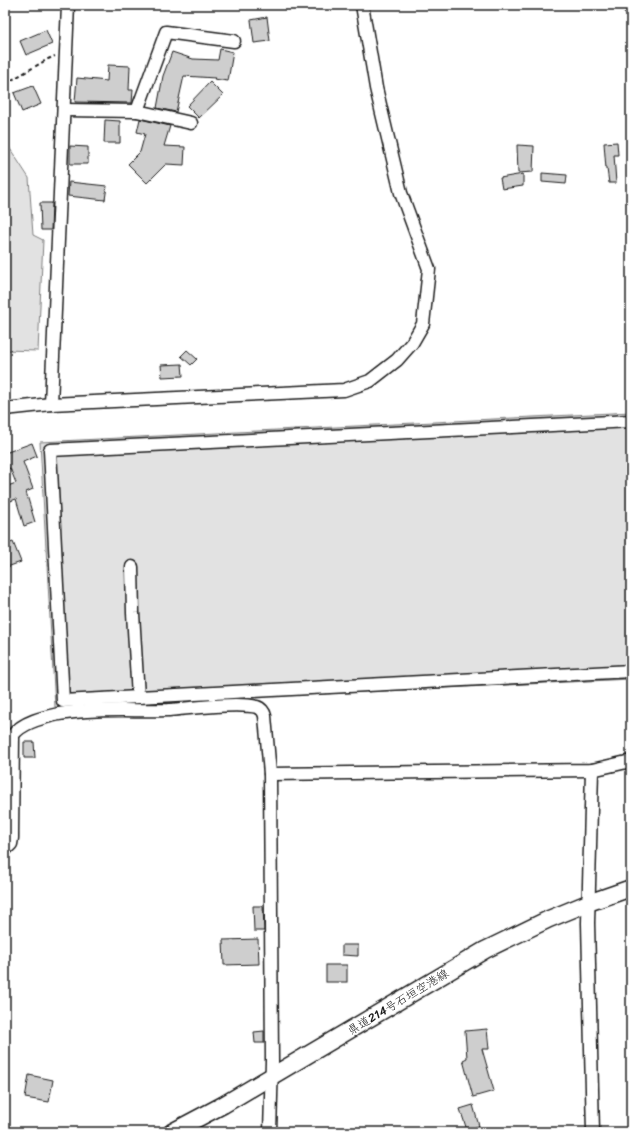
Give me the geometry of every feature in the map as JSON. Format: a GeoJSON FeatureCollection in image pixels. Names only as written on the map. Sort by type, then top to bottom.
{"type":"FeatureCollection","features":[{"type":"Feature","properties":{"kind":"main road","name":"県道214号石垣空港線"},"geometry":{"type":"LineString","coordinates":[[172,1132],[271,1077],[485,950],[588,903],[631,888]]}},
{"type":"Feature","properties":{"kind":"street"},"geometry":{"type":"LineString","coordinates":[[51,404],[68,5]]}},
{"type":"Feature","properties":{"kind":"street"},"geometry":{"type":"LineString","coordinates":[[5,409],[51,404],[344,390],[370,381],[397,360],[412,343],[423,324],[429,269],[399,186],[376,88],[362,5]]}},
{"type":"Feature","properties":{"kind":"street"},"geometry":{"type":"LineString","coordinates":[[628,5],[631,10]]}},
{"type":"Feature","properties":{"kind":"street"},"geometry":{"type":"LineString","coordinates":[[137,111],[166,32],[234,41]]}},
{"type":"Feature","properties":{"kind":"street"},"geometry":{"type":"LineString","coordinates":[[64,110],[137,111],[191,123]]}},
{"type":"Feature","properties":{"kind":"street"},"geometry":{"type":"LineString","coordinates":[[631,421],[50,450],[63,701],[631,671]]}},
{"type":"Feature","properties":{"kind":"street"},"geometry":{"type":"LineString","coordinates":[[132,567],[138,697]]}},
{"type":"Feature","properties":{"kind":"street"},"geometry":{"type":"LineString","coordinates":[[5,850],[11,844],[12,838],[13,735],[22,726],[58,714],[97,710],[140,711],[238,706],[258,707],[265,716],[270,774],[270,1132]]}},
{"type":"Feature","properties":{"kind":"street"},"geometry":{"type":"LineString","coordinates":[[270,774],[592,770],[631,761]]}},
{"type":"Feature","properties":{"kind":"street"},"geometry":{"type":"LineString","coordinates":[[592,770],[588,903],[593,1132]]}},
{"type":"Feature","properties":{"kind":"path"},"geometry":{"type":"LineString","coordinates":[[5,84],[48,59],[66,52]]}},
{"type":"Feature","properties":{"kind":"shaded area"},"geometry":{"type":"Polygon","coordinates":[[[5,141],[29,178],[33,235],[43,240],[38,351],[5,350],[5,141]]]}},
{"type":"Feature","properties":{"kind":"shaded area"},"geometry":{"type":"Polygon","coordinates":[[[631,412],[631,679],[55,707],[40,442],[631,412]]]}},
{"type":"Feature","properties":{"kind":"building"},"geometry":{"type":"Polygon","coordinates":[[[267,17],[270,41],[254,43],[251,20],[267,17]]]}},
{"type":"Feature","properties":{"kind":"building"},"geometry":{"type":"Polygon","coordinates":[[[46,30],[52,44],[26,55],[20,41],[46,30]]]}},
{"type":"Feature","properties":{"kind":"building"},"geometry":{"type":"Polygon","coordinates":[[[220,49],[233,52],[228,81],[214,79],[215,78],[184,76],[176,112],[157,108],[163,76],[172,52],[193,59],[218,60],[220,49]]]}},
{"type":"Feature","properties":{"kind":"building"},"geometry":{"type":"Polygon","coordinates":[[[108,65],[130,66],[129,90],[133,90],[132,103],[75,102],[77,78],[107,81],[108,65]]]}},
{"type":"Feature","properties":{"kind":"building"},"geometry":{"type":"Polygon","coordinates":[[[210,82],[223,95],[199,118],[187,106],[210,82]]]}},
{"type":"Feature","properties":{"kind":"building"},"geometry":{"type":"Polygon","coordinates":[[[33,86],[41,104],[22,112],[14,93],[33,86]]]}},
{"type":"Feature","properties":{"kind":"building"},"geometry":{"type":"Polygon","coordinates":[[[140,119],[170,126],[164,146],[185,147],[184,165],[166,164],[147,183],[128,164],[140,152],[145,134],[137,132],[140,119]]]}},
{"type":"Feature","properties":{"kind":"building"},"geometry":{"type":"Polygon","coordinates":[[[105,120],[120,121],[120,143],[104,143],[105,120]]]}},
{"type":"Feature","properties":{"kind":"building"},"geometry":{"type":"Polygon","coordinates":[[[617,142],[618,155],[614,155],[616,183],[609,183],[606,169],[604,143],[617,142]]]}},
{"type":"Feature","properties":{"kind":"building"},"geometry":{"type":"Polygon","coordinates":[[[517,145],[534,146],[533,172],[518,173],[517,145]]]}},
{"type":"Feature","properties":{"kind":"building"},"geometry":{"type":"Polygon","coordinates":[[[70,146],[88,147],[88,164],[70,164],[70,146]]]}},
{"type":"Feature","properties":{"kind":"building"},"geometry":{"type":"Polygon","coordinates":[[[542,173],[567,175],[566,184],[542,182],[542,173]]]}},
{"type":"Feature","properties":{"kind":"building"},"geometry":{"type":"Polygon","coordinates":[[[523,174],[523,186],[502,189],[500,178],[523,174]]]}},
{"type":"Feature","properties":{"kind":"building"},"geometry":{"type":"Polygon","coordinates":[[[69,182],[107,186],[105,200],[68,196],[69,182]]]}},
{"type":"Feature","properties":{"kind":"building"},"geometry":{"type":"Polygon","coordinates":[[[40,203],[52,203],[51,230],[41,230],[40,203]]]}},
{"type":"Feature","properties":{"kind":"building"},"geometry":{"type":"Polygon","coordinates":[[[187,350],[197,359],[191,365],[181,356],[187,350]]]}},
{"type":"Feature","properties":{"kind":"building"},"geometry":{"type":"Polygon","coordinates":[[[182,364],[183,376],[162,377],[161,365],[182,364]]]}},
{"type":"Feature","properties":{"kind":"building"},"geometry":{"type":"Polygon","coordinates":[[[32,443],[37,456],[23,462],[33,489],[26,492],[35,522],[24,526],[16,499],[5,503],[5,487],[16,483],[10,468],[5,470],[5,453],[32,443]]]}},
{"type":"Feature","properties":{"kind":"building"},"geometry":{"type":"Polygon","coordinates":[[[13,542],[21,562],[7,567],[5,561],[5,545],[13,542]]]}},
{"type":"Feature","properties":{"kind":"building"},"geometry":{"type":"Polygon","coordinates":[[[24,742],[34,742],[35,758],[24,758],[24,742]]]}},
{"type":"Feature","properties":{"kind":"building"},"geometry":{"type":"Polygon","coordinates":[[[253,906],[263,906],[264,931],[254,931],[253,906]]]}},
{"type":"Feature","properties":{"kind":"building"},"geometry":{"type":"Polygon","coordinates":[[[258,939],[259,964],[224,965],[223,940],[258,939]]]}},
{"type":"Feature","properties":{"kind":"building"},"geometry":{"type":"Polygon","coordinates":[[[342,945],[358,945],[358,956],[342,955],[342,945]]]}},
{"type":"Feature","properties":{"kind":"building"},"geometry":{"type":"Polygon","coordinates":[[[326,965],[347,965],[347,982],[326,982],[326,965]]]}},
{"type":"Feature","properties":{"kind":"building"},"geometry":{"type":"Polygon","coordinates":[[[487,1029],[489,1049],[482,1049],[494,1091],[473,1097],[463,1060],[467,1058],[465,1031],[487,1029]]]}},
{"type":"Feature","properties":{"kind":"building"},"geometry":{"type":"Polygon","coordinates":[[[264,1031],[264,1043],[255,1043],[254,1032],[264,1031]]]}},
{"type":"Feature","properties":{"kind":"building"},"geometry":{"type":"Polygon","coordinates":[[[29,1075],[53,1080],[49,1102],[25,1098],[29,1075]]]}},
{"type":"Feature","properties":{"kind":"building"},"geometry":{"type":"Polygon","coordinates":[[[473,1105],[479,1126],[467,1130],[460,1109],[473,1105]]]}}]}
